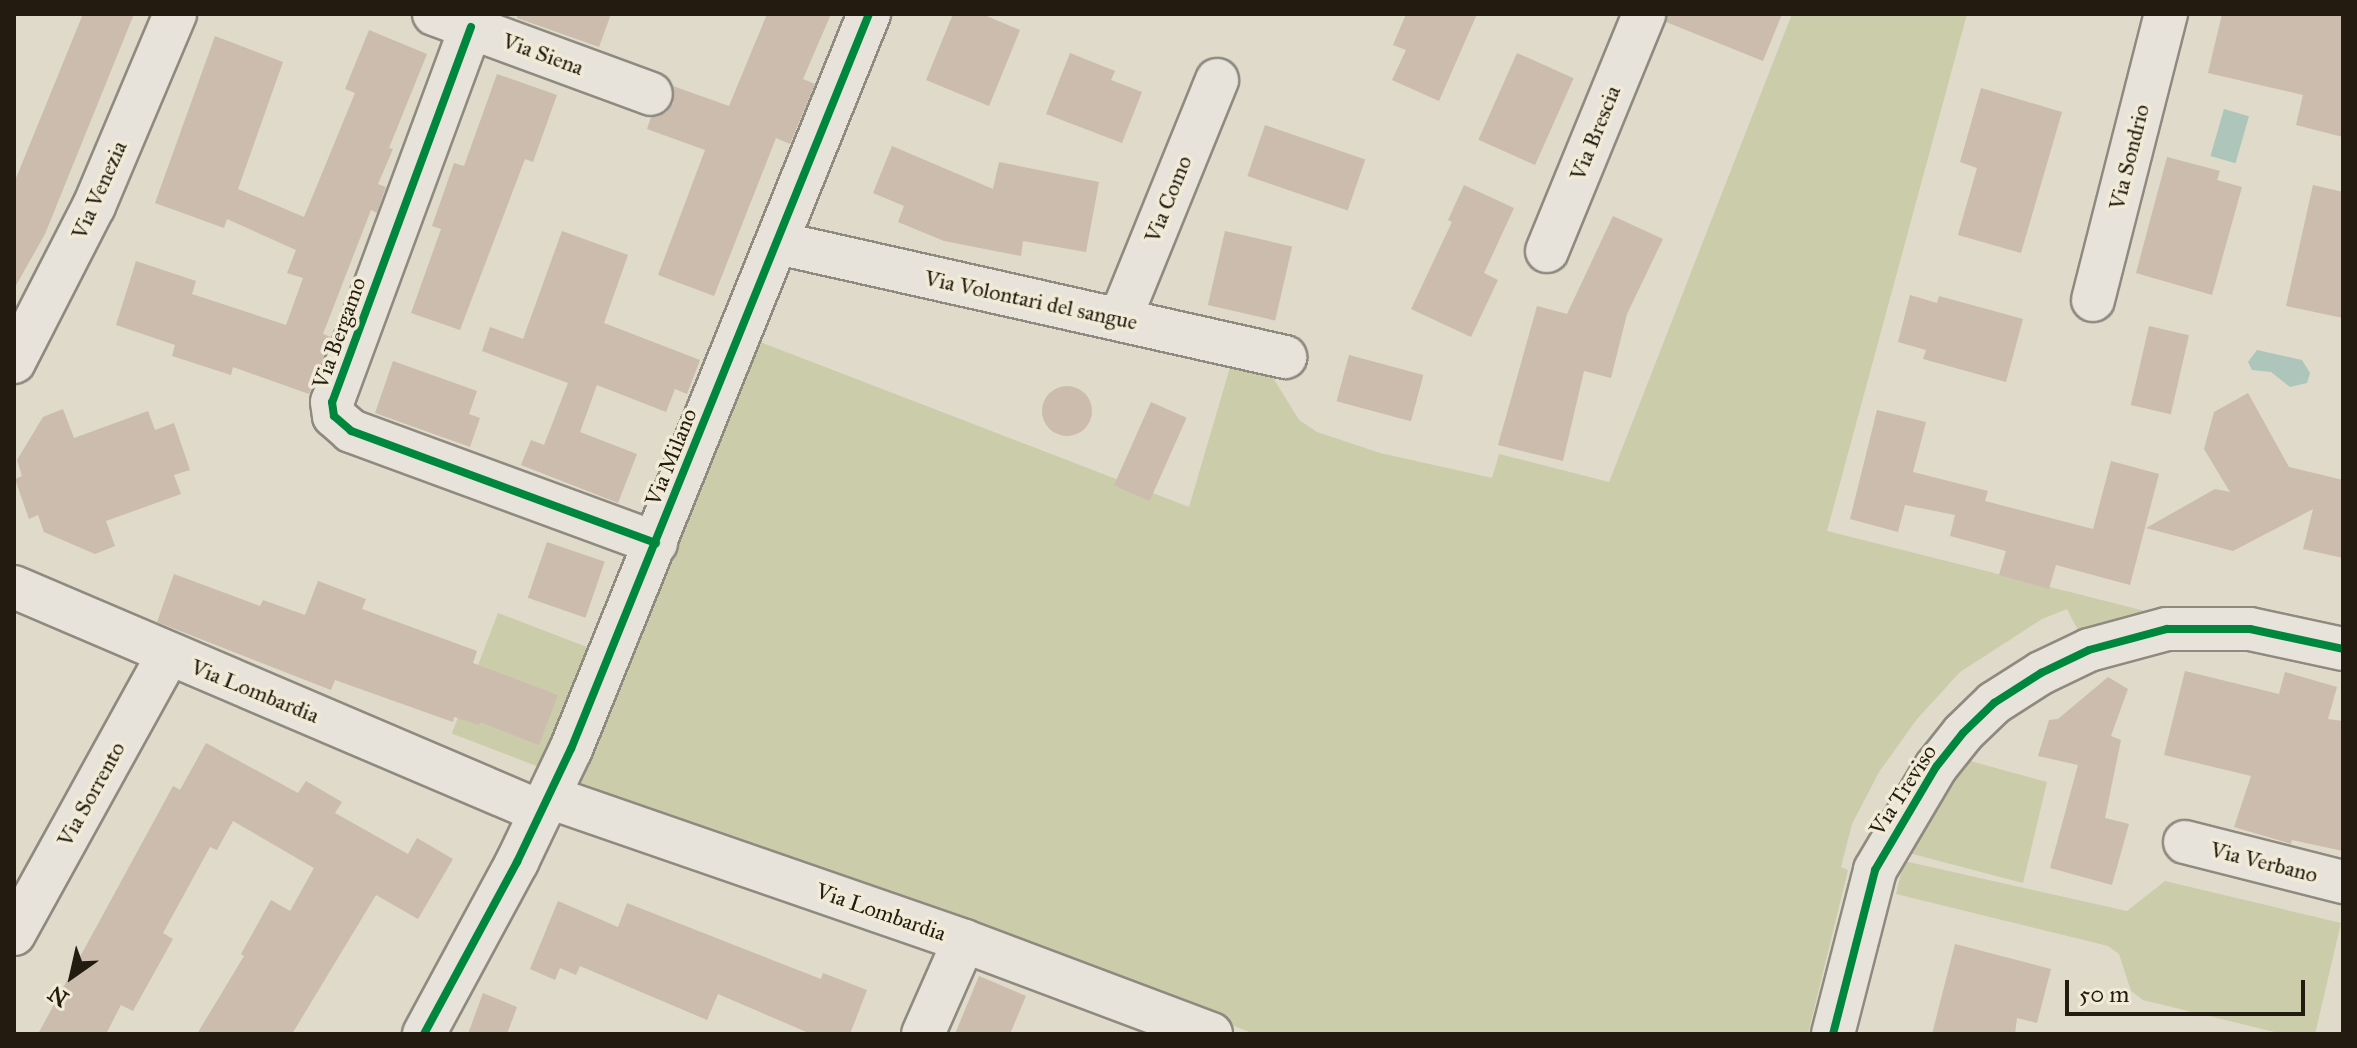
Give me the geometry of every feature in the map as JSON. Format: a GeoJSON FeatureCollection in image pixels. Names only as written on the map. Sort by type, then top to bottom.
{"type":"FeatureCollection","features":[{"type":"Feature","properties":{"kind":"street","name":"Via Venezia"},"geometry":{"type":"LineString","coordinates":[[14,362],[94,206],[175,14]]}},
{"type":"Feature","properties":{"kind":"street","name":"Via Milano"},"geometry":{"type":"LineString","coordinates":[[424,1034],[545,805],[656,543],[869,14]]}},
{"type":"Feature","properties":{"kind":"street","name":"Via Brescia"},"geometry":{"type":"LineString","coordinates":[[1547,251],[1644,14]]}},
{"type":"Feature","properties":{"kind":"street","name":"Via Sondrio"},"geometry":{"type":"LineString","coordinates":[[2093,300],[2166,14]]}},
{"type":"Feature","properties":{"kind":"street","name":"Via Siena"},"geometry":{"type":"LineString","coordinates":[[452,20],[651,94]]}},
{"type":"Feature","properties":{"kind":"street","name":"Via Bergamo"},"geometry":{"type":"LineString","coordinates":[[452,20],[332,402],[334,416],[351,431],[656,543]]}},
{"type":"Feature","properties":{"kind":"street","name":"Via Como"},"geometry":{"type":"LineString","coordinates":[[1120,319],[1217,80]]}},
{"type":"Feature","properties":{"kind":"street","name":"Via Volontari del sangue"},"geometry":{"type":"LineString","coordinates":[[778,243],[1285,357]]}},
{"type":"Feature","properties":{"kind":"street","name":"Via Lombardia"},"geometry":{"type":"LineString","coordinates":[[14,587],[168,655],[545,805],[964,941],[1211,1034]]}},
{"type":"Feature","properties":{"kind":"street","name":"Via Treviso"},"geometry":{"type":"LineString","coordinates":[[1833,1034],[1875,870],[1925,783],[1963,733],[1994,703],[2041,673],[2089,650],[2151,631],[2213,626],[2276,633],[2343,649]]}},
{"type":"Feature","properties":{"kind":"street","name":"Via Sorrento"},"geometry":{"type":"LineString","coordinates":[[14,934],[168,655]]}},
{"type":"Feature","properties":{"kind":"street","name":"Via Verbano"},"geometry":{"type":"LineString","coordinates":[[2185,842],[2343,882]]}},
{"type":"Feature","properties":{"kind":"street"},"geometry":{"type":"LineString","coordinates":[[923,1034],[964,941]]}},
{"type":"Feature","properties":{"kind":"street"},"geometry":{"type":"LineString","coordinates":[[1124,1034],[1168,1018]]}},
{"type":"Feature","properties":{"kind":"green space"},"geometry":{"type":"Polygon","coordinates":[[[1792,14],[1967,14],[1827,531],[2145,611],[2080,634],[2067,609],[2042,619],[1960,672],[1917,719],[1879,772],[1852,824],[1841,867],[1848,870],[1808,1034],[1255,1034],[967,925],[575,789],[755,340],[1189,507],[1231,364],[1270,373],[1299,420],[1317,432],[1380,453],[1492,478],[1499,454],[1609,482],[1792,14]]]}},
{"type":"Feature","properties":{"kind":"green space"},"geometry":{"type":"Polygon","coordinates":[[[498,613],[598,651],[552,772],[452,733],[498,613]]]}},
{"type":"Feature","properties":{"kind":"green space"},"geometry":{"type":"Polygon","coordinates":[[[1963,759],[2047,782],[2023,883],[1909,853],[1963,759]]]}},
{"type":"Feature","properties":{"kind":"green space"},"geometry":{"type":"Polygon","coordinates":[[[1904,861],[2127,911],[2165,881],[2341,923],[2315,1034],[2283,1034],[2143,1000],[2131,991],[2119,954],[2108,946],[1896,894],[1904,861]]]}},
{"type":"Feature","properties":{"kind":"shaded area"},"geometry":{"type":"Polygon","coordinates":[[[2224,109],[2249,116],[2235,163],[2210,156],[2224,109]]]}},
{"type":"Feature","properties":{"kind":"shaded area"},"geometry":{"type":"Polygon","coordinates":[[[2257,350],[2302,360],[2310,373],[2307,383],[2290,387],[2271,372],[2252,370],[2248,362],[2257,350]]]}},
{"type":"Feature","properties":{"kind":"building"},"geometry":{"type":"Polygon","coordinates":[[[83,14],[134,14],[45,234],[14,289],[14,183],[83,14]]]}},
{"type":"Feature","properties":{"kind":"building"},"geometry":{"type":"Polygon","coordinates":[[[517,14],[611,14],[599,47],[517,18],[517,14]]]}},
{"type":"Feature","properties":{"kind":"building"},"geometry":{"type":"Polygon","coordinates":[[[767,14],[831,14],[803,79],[815,84],[801,118],[790,144],[776,138],[714,296],[658,275],[705,150],[647,129],[651,117],[666,113],[673,103],[673,86],[729,106],[767,14]]]}},
{"type":"Feature","properties":{"kind":"building"},"geometry":{"type":"Polygon","coordinates":[[[953,14],[982,14],[1020,30],[989,106],[926,80],[953,14]]]}},
{"type":"Feature","properties":{"kind":"building"},"geometry":{"type":"Polygon","coordinates":[[[1406,14],[1477,14],[1439,101],[1392,80],[1406,50],[1393,45],[1406,14]]]}},
{"type":"Feature","properties":{"kind":"building"},"geometry":{"type":"Polygon","coordinates":[[[1667,14],[1782,14],[1763,61],[1666,22],[1667,14]]]}},
{"type":"Feature","properties":{"kind":"building"},"geometry":{"type":"Polygon","coordinates":[[[2222,14],[2343,14],[2343,137],[2296,125],[2303,95],[2208,73],[2222,14]]]}},
{"type":"Feature","properties":{"kind":"building"},"geometry":{"type":"Polygon","coordinates":[[[369,30],[427,54],[389,148],[393,149],[378,184],[386,187],[377,213],[371,210],[323,334],[331,337],[309,394],[233,367],[231,375],[172,356],[175,345],[116,325],[136,261],[196,281],[192,294],[286,325],[303,278],[287,273],[296,250],[227,219],[224,228],[155,203],[215,36],[283,62],[238,189],[304,217],[355,93],[345,89],[369,30]]]}},
{"type":"Feature","properties":{"kind":"building"},"geometry":{"type":"Polygon","coordinates":[[[1070,53],[1115,71],[1111,80],[1142,92],[1122,143],[1046,114],[1070,53]]]}},
{"type":"Feature","properties":{"kind":"building"},"geometry":{"type":"Polygon","coordinates":[[[1517,53],[1574,78],[1535,165],[1478,140],[1517,53]]]}},
{"type":"Feature","properties":{"kind":"building"},"geometry":{"type":"Polygon","coordinates":[[[497,74],[557,95],[533,162],[525,159],[460,330],[411,313],[441,229],[432,226],[454,163],[464,166],[497,74]]]}},
{"type":"Feature","properties":{"kind":"building"},"geometry":{"type":"Polygon","coordinates":[[[1981,88],[2062,112],[2021,253],[1958,235],[1977,168],[1960,162],[1981,88]]]}},
{"type":"Feature","properties":{"kind":"building"},"geometry":{"type":"Polygon","coordinates":[[[1265,125],[1365,160],[1348,211],[1247,176],[1265,125]]]}},
{"type":"Feature","properties":{"kind":"building"},"geometry":{"type":"Polygon","coordinates":[[[892,146],[993,189],[999,162],[1099,182],[1086,252],[1023,241],[1021,256],[944,241],[898,222],[904,206],[873,193],[892,146]]]}},
{"type":"Feature","properties":{"kind":"building"},"geometry":{"type":"Polygon","coordinates":[[[2167,157],[2220,171],[2217,180],[2242,187],[2212,295],[2136,273],[2167,157]]]}},
{"type":"Feature","properties":{"kind":"building"},"geometry":{"type":"Polygon","coordinates":[[[1464,185],[1514,208],[1484,273],[1498,280],[1471,337],[1411,309],[1452,222],[1448,220],[1464,185]]]}},
{"type":"Feature","properties":{"kind":"building"},"geometry":{"type":"Polygon","coordinates":[[[2313,185],[2343,192],[2343,318],[2286,306],[2313,185]]]}},
{"type":"Feature","properties":{"kind":"building"},"geometry":{"type":"Polygon","coordinates":[[[1613,216],[1663,239],[1627,314],[1611,378],[1584,371],[1563,461],[1498,445],[1537,306],[1567,314],[1613,216]]]}},
{"type":"Feature","properties":{"kind":"building"},"geometry":{"type":"Polygon","coordinates":[[[562,231],[628,255],[604,323],[700,360],[687,394],[675,389],[666,412],[597,385],[580,432],[637,454],[618,503],[521,465],[531,440],[544,445],[568,383],[482,351],[490,327],[523,339],[562,231]]]}},
{"type":"Feature","properties":{"kind":"building"},"geometry":{"type":"Polygon","coordinates":[[[1225,231],[1292,247],[1275,321],[1208,305],[1225,231]]]}},
{"type":"Feature","properties":{"kind":"building"},"geometry":{"type":"Polygon","coordinates":[[[1910,295],[1937,303],[1939,296],[2023,319],[2006,382],[1923,359],[1926,350],[1898,342],[1910,295]]]}},
{"type":"Feature","properties":{"kind":"building"},"geometry":{"type":"Polygon","coordinates":[[[2149,326],[2189,335],[2171,414],[2131,405],[2149,326]]]}},
{"type":"Feature","properties":{"kind":"building"},"geometry":{"type":"Polygon","coordinates":[[[1349,355],[1423,375],[1411,421],[1337,401],[1349,355]]]}},
{"type":"Feature","properties":{"kind":"building"},"geometry":{"type":"Polygon","coordinates":[[[393,361],[477,391],[469,414],[480,418],[470,447],[375,413],[393,361]]]}},
{"type":"Feature","properties":{"kind":"building"},"geometry":{"type":"Polygon","coordinates":[[[1067,386],[1085,393],[1092,411],[1085,429],[1067,436],[1049,429],[1042,411],[1049,393],[1067,386]]]}},
{"type":"Feature","properties":{"kind":"building"},"geometry":{"type":"Polygon","coordinates":[[[2248,393],[2289,467],[2343,480],[2343,558],[2303,549],[2313,509],[2233,551],[2146,528],[2215,489],[2230,492],[2204,449],[2214,412],[2248,393]]]}},
{"type":"Feature","properties":{"kind":"building"},"geometry":{"type":"Polygon","coordinates":[[[1151,402],[1187,418],[1150,501],[1114,485],[1151,402]]]}},
{"type":"Feature","properties":{"kind":"building"},"geometry":{"type":"Polygon","coordinates":[[[63,409],[74,438],[148,411],[155,430],[174,423],[190,470],[174,475],[181,494],[106,521],[115,546],[95,554],[44,532],[38,515],[29,519],[15,479],[22,476],[17,460],[43,417],[63,409]]]}},
{"type":"Feature","properties":{"kind":"building"},"geometry":{"type":"Polygon","coordinates":[[[1877,410],[1926,422],[1913,472],[1988,491],[1985,501],[2093,529],[2111,461],[2159,474],[2130,585],[2056,565],[2049,589],[1999,575],[2006,551],[1950,536],[1955,515],[1905,505],[1898,532],[1850,519],[1877,410]]]}},
{"type":"Feature","properties":{"kind":"building"},"geometry":{"type":"Polygon","coordinates":[[[547,542],[605,562],[585,618],[528,598],[547,542]]]}},
{"type":"Feature","properties":{"kind":"building"},"geometry":{"type":"Polygon","coordinates":[[[174,574],[260,606],[263,600],[305,615],[318,581],[366,599],[362,609],[477,651],[473,663],[558,695],[539,745],[480,722],[479,725],[454,717],[453,722],[335,680],[331,690],[157,622],[174,574]]]}},
{"type":"Feature","properties":{"kind":"building"},"geometry":{"type":"Polygon","coordinates":[[[2185,671],[2279,694],[2285,672],[2337,687],[2328,719],[2343,721],[2343,851],[2292,840],[2291,844],[2234,827],[2251,776],[2164,755],[2185,671]]]}},
{"type":"Feature","properties":{"kind":"building"},"geometry":{"type":"Polygon","coordinates":[[[2108,677],[2128,689],[2111,736],[2121,740],[2105,818],[2129,824],[2112,885],[2050,868],[2078,765],[2038,756],[2049,720],[2058,719],[2108,677]]]}},
{"type":"Feature","properties":{"kind":"building"},"geometry":{"type":"Polygon","coordinates":[[[206,743],[298,793],[306,781],[342,802],[335,813],[408,854],[417,838],[453,859],[418,919],[376,895],[292,1034],[197,1034],[244,956],[241,954],[271,900],[290,911],[314,868],[233,821],[217,850],[210,847],[163,933],[173,939],[133,1011],[121,1005],[106,1034],[38,1034],[173,786],[180,790],[206,743]]]}},
{"type":"Feature","properties":{"kind":"building"},"geometry":{"type":"Polygon","coordinates":[[[558,901],[618,927],[627,903],[821,979],[823,973],[867,990],[850,1034],[811,1034],[718,994],[707,1020],[580,966],[576,975],[560,968],[555,980],[530,969],[558,901]]]}},
{"type":"Feature","properties":{"kind":"building"},"geometry":{"type":"Polygon","coordinates":[[[1955,944],[2051,969],[2037,1023],[2017,1018],[2015,1034],[1932,1034],[1955,944]]]}},
{"type":"Feature","properties":{"kind":"building"},"geometry":{"type":"Polygon","coordinates":[[[979,976],[1026,996],[1010,1034],[955,1034],[979,976]]]}},
{"type":"Feature","properties":{"kind":"building"},"geometry":{"type":"Polygon","coordinates":[[[483,993],[517,1007],[507,1034],[468,1034],[483,993]]]}},
{"type":"Feature","properties":{"kind":"cycle path"},"geometry":{"type":"LineString","coordinates":[[424,1034],[517,862],[571,749],[869,14]]}},
{"type":"Feature","properties":{"kind":"cycle path"},"geometry":{"type":"LineString","coordinates":[[471,27],[332,402],[334,416],[351,431],[656,543]]}},
{"type":"Feature","properties":{"kind":"cycle path"},"geometry":{"type":"LineString","coordinates":[[1833,1034],[1875,870],[1936,767],[1963,733],[1994,703],[2041,673],[2089,650],[2167,629],[2250,629],[2343,649]]}}]}
